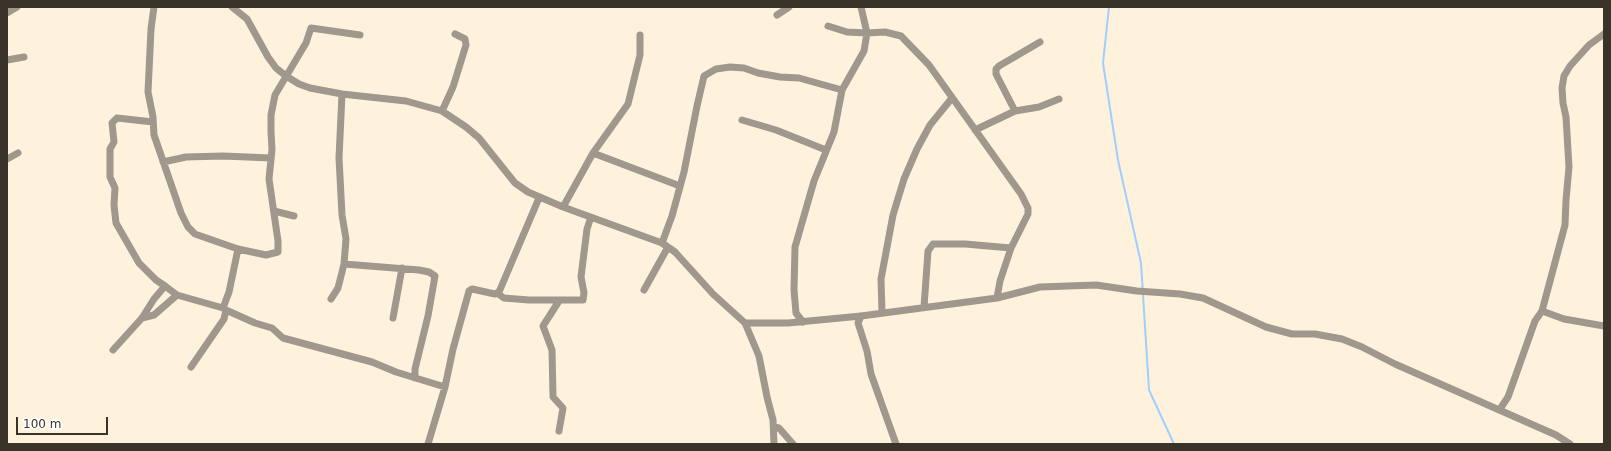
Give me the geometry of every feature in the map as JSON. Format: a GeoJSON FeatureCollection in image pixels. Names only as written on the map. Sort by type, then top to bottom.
{"type":"FeatureCollection","features":[{"type":"Feature","properties":{"kind":"street"},"geometry":{"type":"LineString","coordinates":[[7,13],[17,7]]}},
{"type":"Feature","properties":{"kind":"street"},"geometry":{"type":"LineString","coordinates":[[154,7],[151,29],[148,92],[154,135],[181,213],[188,226],[195,234],[238,249],[266,255],[278,252],[270,179],[273,101],[306,43],[311,28],[360,34]]}},
{"type":"Feature","properties":{"kind":"street"},"geometry":{"type":"LineString","coordinates":[[232,7],[247,19],[268,57],[276,68],[299,84],[310,88],[342,94],[406,101],[442,111],[466,127],[479,138],[515,183],[539,198],[665,245],[674,252],[713,294],[745,323],[759,356],[774,427],[774,444]]}},
{"type":"Feature","properties":{"kind":"street"},"geometry":{"type":"LineString","coordinates":[[777,15],[789,7]]}},
{"type":"Feature","properties":{"kind":"street"},"geometry":{"type":"LineString","coordinates":[[803,322],[796,313],[794,290],[795,247],[814,180],[834,132],[842,90],[864,51],[868,33],[861,7]]}},
{"type":"Feature","properties":{"kind":"street"},"geometry":{"type":"LineString","coordinates":[[828,26],[847,32],[885,32],[901,36],[929,65],[1021,194],[1028,208],[1028,214],[1026,221],[1011,248],[1000,281],[997,298]]}},
{"type":"Feature","properties":{"kind":"street"},"geometry":{"type":"LineString","coordinates":[[442,111],[453,87],[466,45],[465,39],[456,34]]}},
{"type":"Feature","properties":{"kind":"street"},"geometry":{"type":"LineString","coordinates":[[1500,409],[1508,397],[1535,321],[1542,310],[1565,225],[1569,167],[1566,117],[1562,88],[1564,76],[1570,66],[1589,46],[1604,34]]}},
{"type":"Feature","properties":{"kind":"street"},"geometry":{"type":"LineString","coordinates":[[563,207],[593,153],[628,104],[640,55],[640,35]]}},
{"type":"Feature","properties":{"kind":"street"},"geometry":{"type":"LineString","coordinates":[[1015,111],[996,74],[996,70],[999,66],[1040,42]]}},
{"type":"Feature","properties":{"kind":"street"},"geometry":{"type":"LineString","coordinates":[[7,60],[24,56]]}},
{"type":"Feature","properties":{"kind":"street"},"geometry":{"type":"LineString","coordinates":[[644,290],[665,245],[680,186],[704,76],[716,69],[730,67],[744,68],[758,73],[780,77],[799,78],[842,90]]}},
{"type":"Feature","properties":{"kind":"street"},"geometry":{"type":"LineString","coordinates":[[331,299],[338,288],[344,264],[346,239],[342,215],[339,158],[342,94]]}},
{"type":"Feature","properties":{"kind":"street"},"geometry":{"type":"LineString","coordinates":[[882,312],[881,279],[893,215],[902,186],[917,149],[930,125],[941,109],[952,98]]}},
{"type":"Feature","properties":{"kind":"street"},"geometry":{"type":"LineString","coordinates":[[975,130],[1015,111],[1039,107],[1058,99]]}},
{"type":"Feature","properties":{"kind":"street"},"geometry":{"type":"LineString","coordinates":[[153,122],[117,118],[112,123],[114,142],[110,148],[110,177],[115,188],[114,204],[116,223],[139,263],[156,280],[177,295],[225,309],[255,323],[272,328],[283,338],[372,362],[396,372],[445,387]]}},
{"type":"Feature","properties":{"kind":"street"},"geometry":{"type":"LineString","coordinates":[[742,120],[776,130],[826,150]]}},
{"type":"Feature","properties":{"kind":"street"},"geometry":{"type":"LineString","coordinates":[[7,159],[18,153]]}},
{"type":"Feature","properties":{"kind":"street"},"geometry":{"type":"LineString","coordinates":[[593,153],[680,186]]}},
{"type":"Feature","properties":{"kind":"street"},"geometry":{"type":"LineString","coordinates":[[163,162],[186,158],[224,156],[271,158]]}},
{"type":"Feature","properties":{"kind":"street"},"geometry":{"type":"LineString","coordinates":[[497,293],[539,198]]}},
{"type":"Feature","properties":{"kind":"street"},"geometry":{"type":"LineString","coordinates":[[274,211],[294,216]]}},
{"type":"Feature","properties":{"kind":"street"},"geometry":{"type":"LineString","coordinates":[[428,444],[445,387],[453,349],[469,291],[472,289],[497,293],[504,298],[559,301],[583,300],[584,293],[581,277],[587,229],[591,217]]}},
{"type":"Feature","properties":{"kind":"street"},"geometry":{"type":"LineString","coordinates":[[924,307],[928,251],[933,244],[965,244],[1011,248]]}},
{"type":"Feature","properties":{"kind":"street"},"geometry":{"type":"LineString","coordinates":[[190,367],[224,319],[238,249]]}},
{"type":"Feature","properties":{"kind":"street"},"geometry":{"type":"LineString","coordinates":[[344,264],[402,268],[429,272],[435,276],[428,316],[415,370],[415,378]]}},
{"type":"Feature","properties":{"kind":"street"},"geometry":{"type":"LineString","coordinates":[[393,318],[402,268]]}},
{"type":"Feature","properties":{"kind":"street"},"geometry":{"type":"LineString","coordinates":[[745,323],[788,323],[847,318],[859,320],[882,312],[997,298],[1040,287],[1096,285],[1138,291],[1180,294],[1203,298],[1266,328],[1292,334],[1315,334],[1342,339],[1362,347],[1395,364],[1500,409],[1556,435],[1570,444]]}},
{"type":"Feature","properties":{"kind":"street"},"geometry":{"type":"LineString","coordinates":[[113,350],[142,318],[154,299],[165,286]]}},
{"type":"Feature","properties":{"kind":"street"},"geometry":{"type":"LineString","coordinates":[[142,318],[154,315],[177,295]]}},
{"type":"Feature","properties":{"kind":"street"},"geometry":{"type":"LineString","coordinates":[[559,301],[543,326],[552,350],[553,397],[563,408],[559,431]]}},
{"type":"Feature","properties":{"kind":"street"},"geometry":{"type":"LineString","coordinates":[[1542,310],[1564,319],[1604,326]]}},
{"type":"Feature","properties":{"kind":"street"},"geometry":{"type":"LineString","coordinates":[[788,323],[796,313]]}},
{"type":"Feature","properties":{"kind":"street"},"geometry":{"type":"LineString","coordinates":[[859,320],[875,386],[896,444]]}},
{"type":"Feature","properties":{"kind":"street"},"geometry":{"type":"LineString","coordinates":[[774,427],[779,428],[793,444]]}},
{"type":"Feature","properties":{"kind":"waterway"},"geometry":{"type":"LineString","coordinates":[[1109,7],[1103,63],[1118,160],[1141,263],[1149,390],[1174,444]]}}]}
